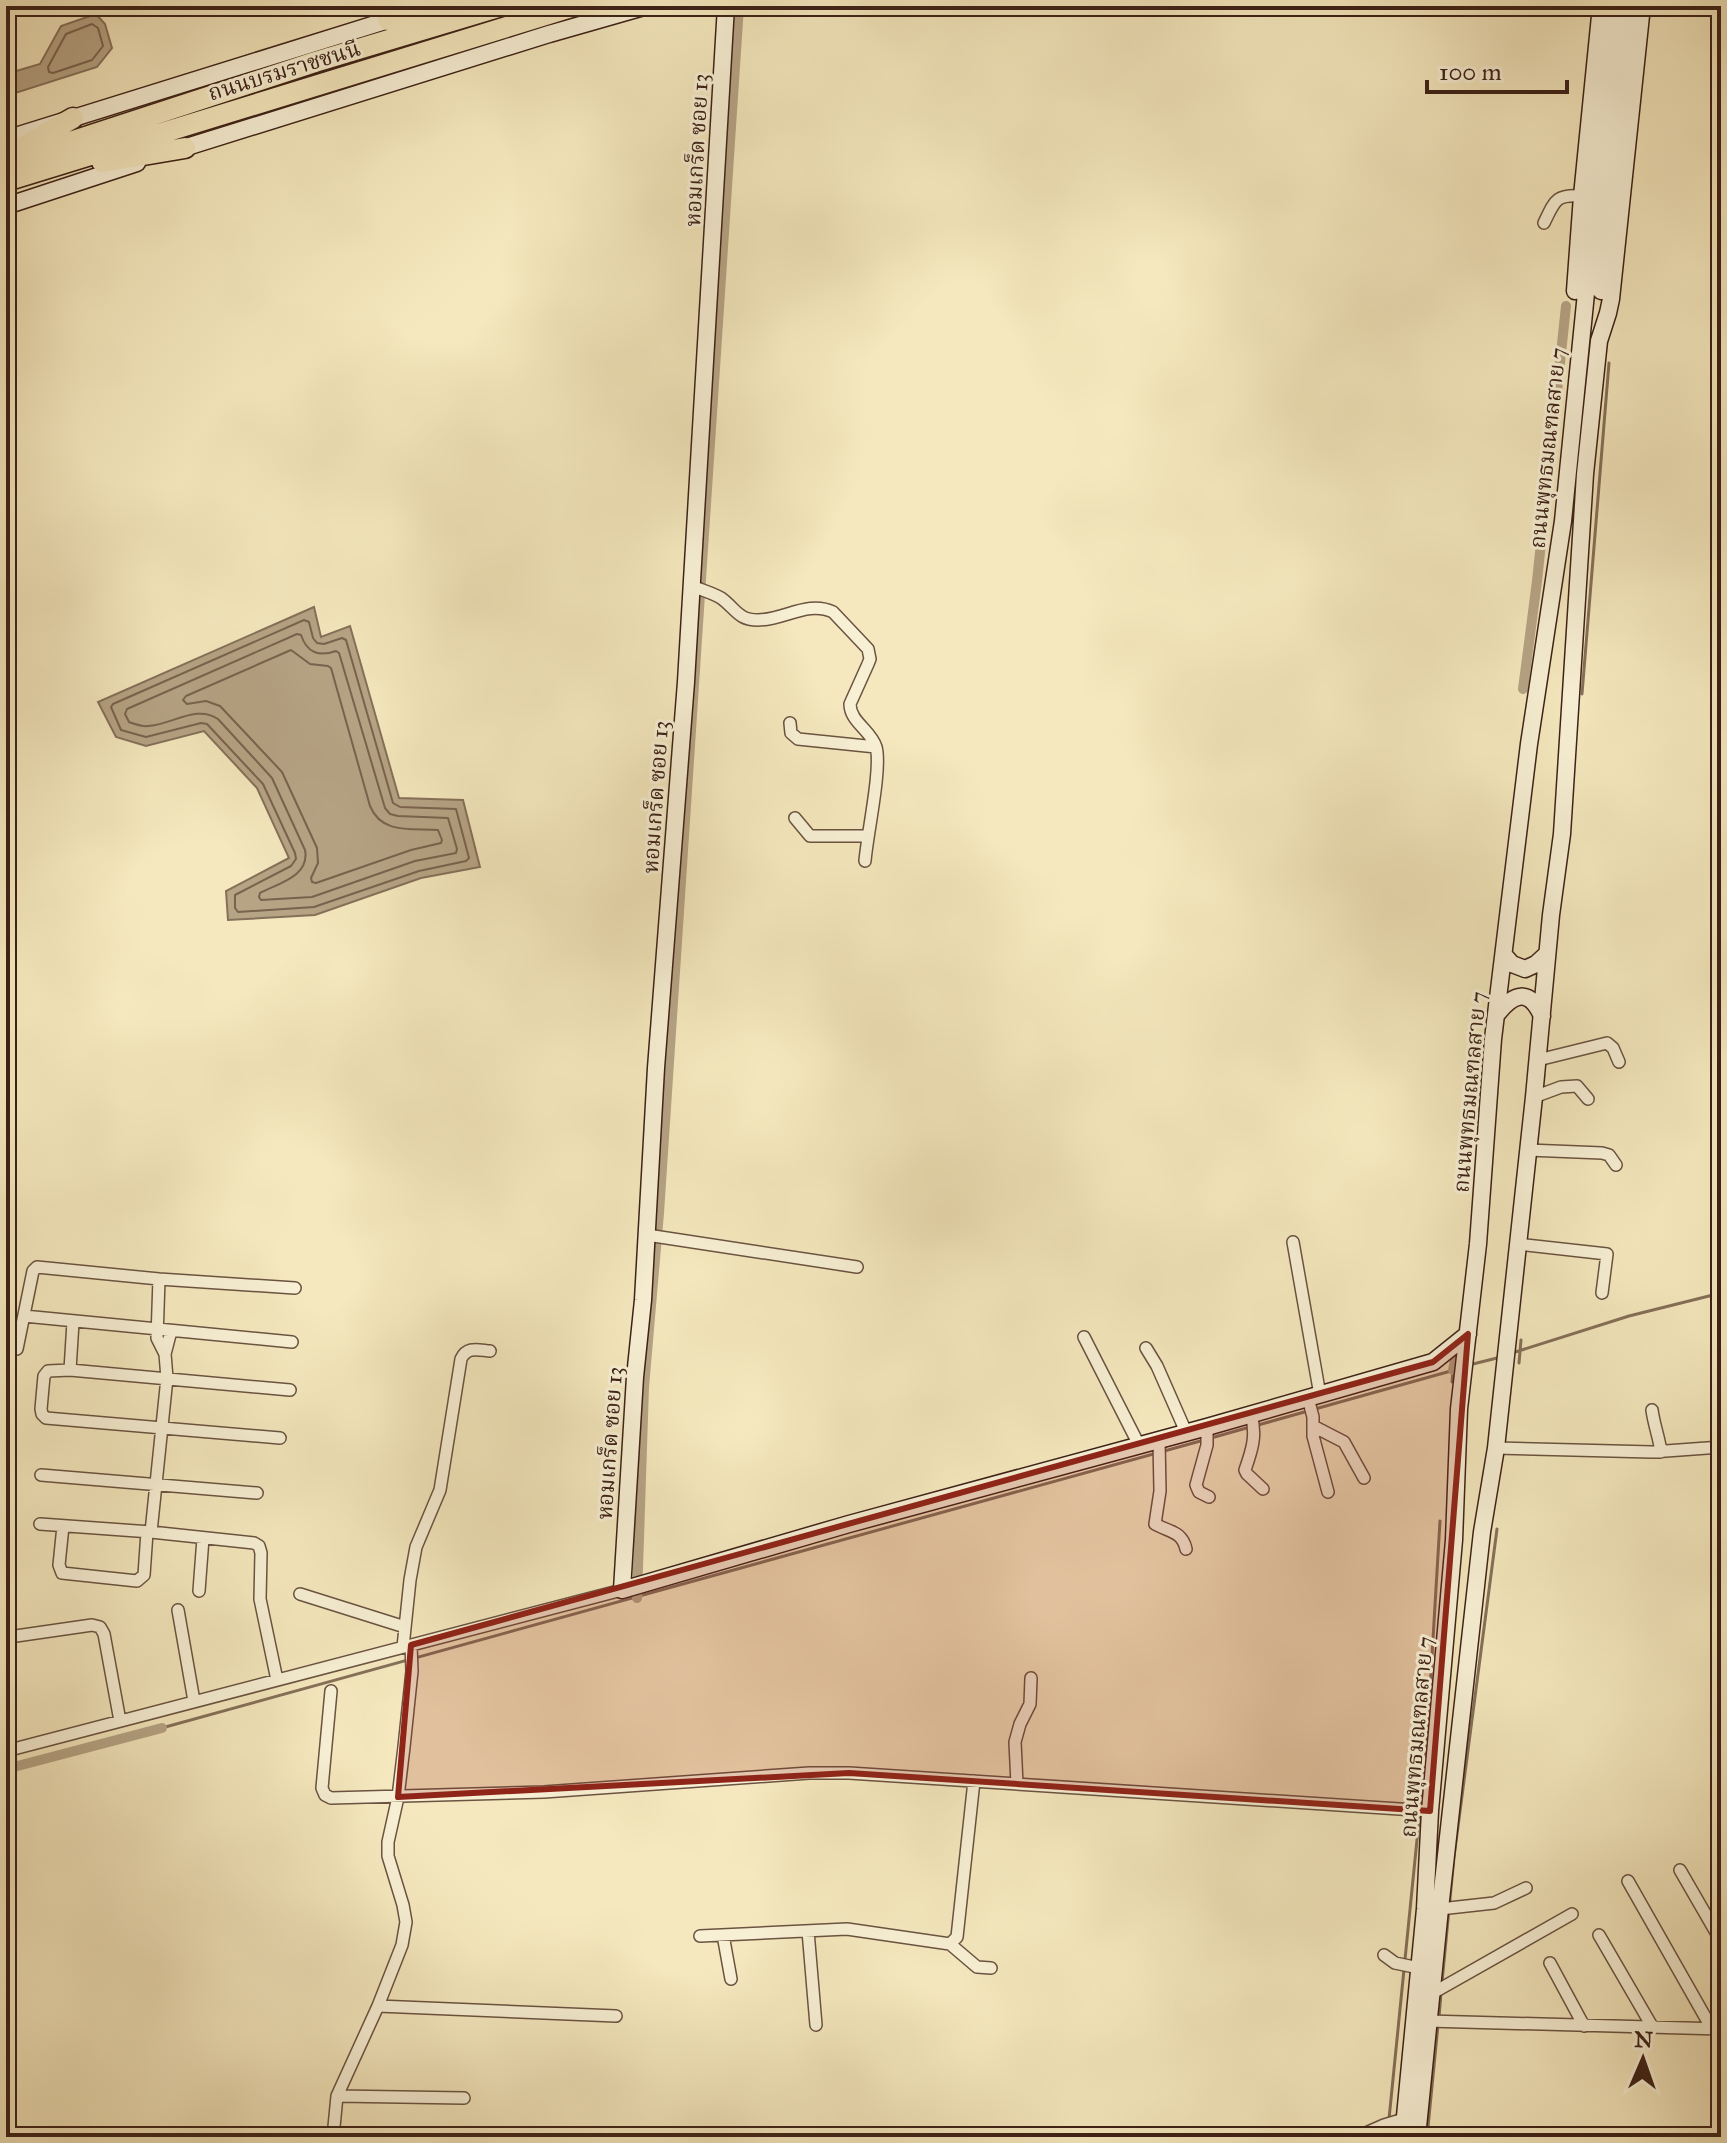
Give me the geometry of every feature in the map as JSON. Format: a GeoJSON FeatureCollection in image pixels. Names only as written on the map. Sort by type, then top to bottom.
{"type":"FeatureCollection","features":[{"type":"Feature","properties":{"kind":"highway"},"geometry":{"type":"LineString","coordinates":[[388,20],[464,6]]}},
{"type":"Feature","properties":{"kind":"highway","name":"ถนนบรมราชชนนี"},"geometry":{"type":"LineString","coordinates":[[9,174],[315,62],[502,6]]}},
{"type":"Feature","properties":{"kind":"highway","name":"ถนนบรมราชชนนี"},"geometry":{"type":"LineString","coordinates":[[9,174],[575,6]]}},
{"type":"Feature","properties":{"kind":"highway"},"geometry":{"type":"LineString","coordinates":[[6,157],[73,118]]}},
{"type":"Feature","properties":{"kind":"highway"},"geometry":{"type":"LineString","coordinates":[[9,174],[185,148]]}},
{"type":"Feature","properties":{"kind":"main road"},"geometry":{"type":"LineString","coordinates":[[6,139],[432,6]]}},
{"type":"Feature","properties":{"kind":"main road"},"geometry":{"type":"LineString","coordinates":[[6,206],[647,6]]}},
{"type":"Feature","properties":{"kind":"main road","name":"หอมเกร็ด ซอย 13"},"geometry":{"type":"LineString","coordinates":[[633,1587],[635,1377],[654,1236],[656,1068],[698,589],[726,6]]}},
{"type":"Feature","properties":{"kind":"main road"},"geometry":{"type":"LineString","coordinates":[[1582,331],[1575,297],[1601,6]]}},
{"type":"Feature","properties":{"kind":"main road"},"geometry":{"type":"LineString","coordinates":[[1601,330],[1599,313],[1617,54],[1615,6]]}},
{"type":"Feature","properties":{"kind":"main road"},"geometry":{"type":"LineString","coordinates":[[1617,54],[1628,6]]}},
{"type":"Feature","properties":{"kind":"main road"},"geometry":{"type":"LineString","coordinates":[[1601,330],[1608,313],[1617,252],[1642,6]]}},
{"type":"Feature","properties":{"kind":"main road","name":"ถนนพุทธมณฑลสาย 7"},"geometry":{"type":"LineString","coordinates":[[1396,2126],[1414,1967],[1425,1909],[1424,1811],[1454,1540],[1462,1381],[1459,1345],[1478,1244],[1497,1014],[1529,744],[1563,521],[1582,331],[1617,54]]}},
{"type":"Feature","properties":{"kind":"main road","name":"ถนนพุทธมณฑลสาย 7"},"geometry":{"type":"LineString","coordinates":[[1417,2137],[1430,2021],[1438,1991],[1482,1532],[1496,1448],[1562,834],[1585,474],[1601,330]]}},
{"type":"Feature","properties":{"kind":"main road"},"geometry":{"type":"LineString","coordinates":[[1504,955],[1512,964],[1525,969],[1547,954]]}},
{"type":"Feature","properties":{"kind":"main road"},"geometry":{"type":"LineString","coordinates":[[1497,1014],[1508,1000],[1518,996],[1529,998],[1542,1016]]}},
{"type":"Feature","properties":{"kind":"main road"},"geometry":{"type":"LineString","coordinates":[[633,1587],[834,1528],[1139,1445],[1160,1448],[1186,1432],[1207,1436],[1253,1423],[1313,1399],[1433,1362],[1459,1345]]}},
{"type":"Feature","properties":{"kind":"street"},"geometry":{"type":"LineString","coordinates":[[1544,223],[1557,200],[1566,195],[1582,196]]}},
{"type":"Feature","properties":{"kind":"street"},"geometry":{"type":"LineString","coordinates":[[698,589],[720,597],[740,617],[759,620],[821,607],[833,612],[870,653],[850,704],[850,711],[876,747],[876,775],[865,861]]}},
{"type":"Feature","properties":{"kind":"street"},"geometry":{"type":"LineString","coordinates":[[790,723],[791,733],[798,739],[876,747]]}},
{"type":"Feature","properties":{"kind":"street"},"geometry":{"type":"LineString","coordinates":[[795,818],[810,836],[867,836]]}},
{"type":"Feature","properties":{"kind":"street"},"geometry":{"type":"LineString","coordinates":[[1538,1060],[1607,1043],[1613,1048],[1619,1062]]}},
{"type":"Feature","properties":{"kind":"street"},"geometry":{"type":"LineString","coordinates":[[1534,1097],[1570,1085],[1577,1086],[1588,1099]]}},
{"type":"Feature","properties":{"kind":"street"},"geometry":{"type":"LineString","coordinates":[[1528,1150],[1602,1153],[1609,1155],[1616,1165]]}},
{"type":"Feature","properties":{"kind":"street"},"geometry":{"type":"LineString","coordinates":[[654,1236],[857,1267]]}},
{"type":"Feature","properties":{"kind":"street"},"geometry":{"type":"LineString","coordinates":[[1293,1242],[1313,1399],[1313,1436],[1328,1492]]}},
{"type":"Feature","properties":{"kind":"street"},"geometry":{"type":"LineString","coordinates":[[1517,1244],[1607,1254],[1602,1293]]}},
{"type":"Feature","properties":{"kind":"street"},"geometry":{"type":"LineString","coordinates":[[17,1349],[33,1271],[37,1267],[295,1288]]}},
{"type":"Feature","properties":{"kind":"street"},"geometry":{"type":"LineString","coordinates":[[159,1279],[157,1338],[165,1354]]}},
{"type":"Feature","properties":{"kind":"street"},"geometry":{"type":"LineString","coordinates":[[24,1316],[292,1342]]}},
{"type":"Feature","properties":{"kind":"street"},"geometry":{"type":"LineString","coordinates":[[70,1370],[73,1322]]}},
{"type":"Feature","properties":{"kind":"street"},"geometry":{"type":"LineString","coordinates":[[63,1526],[59,1565],[62,1573],[137,1581],[144,1575],[157,1485],[167,1378],[165,1354],[171,1331]]}},
{"type":"Feature","properties":{"kind":"street"},"geometry":{"type":"LineString","coordinates":[[1084,1337],[1139,1445]]}},
{"type":"Feature","properties":{"kind":"street"},"geometry":{"type":"LineString","coordinates":[[1146,1348],[1186,1432]]}},
{"type":"Feature","properties":{"kind":"street"},"geometry":{"type":"LineString","coordinates":[[333,2137],[337,2096],[378,2006],[402,1945],[406,1922],[388,1856],[388,1842],[398,1797],[412,1671],[405,1627],[416,1547],[440,1490],[461,1359],[469,1349],[490,1351]]}},
{"type":"Feature","properties":{"kind":"street"},"geometry":{"type":"LineString","coordinates":[[280,1438],[46,1418],[41,1409],[44,1376],[48,1371],[70,1370],[290,1390]]}},
{"type":"Feature","properties":{"kind":"street"},"geometry":{"type":"LineString","coordinates":[[1652,1410],[1661,1452]]}},
{"type":"Feature","properties":{"kind":"street"},"geometry":{"type":"LineString","coordinates":[[1313,1422],[1344,1442],[1364,1478]]}},
{"type":"Feature","properties":{"kind":"street"},"geometry":{"type":"LineString","coordinates":[[1253,1423],[1254,1443],[1245,1470],[1263,1489]]}},
{"type":"Feature","properties":{"kind":"street"},"geometry":{"type":"LineString","coordinates":[[1207,1436],[1196,1485],[1199,1492],[1209,1497]]}},
{"type":"Feature","properties":{"kind":"street"},"geometry":{"type":"LineString","coordinates":[[1496,1448],[1661,1452],[1721,1447]]}},
{"type":"Feature","properties":{"kind":"street"},"geometry":{"type":"LineString","coordinates":[[1160,1448],[1160,1491],[1155,1524],[1181,1536],[1186,1549]]}},
{"type":"Feature","properties":{"kind":"street"},"geometry":{"type":"LineString","coordinates":[[41,1475],[257,1493]]}},
{"type":"Feature","properties":{"kind":"street"},"geometry":{"type":"LineString","coordinates":[[40,1524],[149,1532],[259,1546],[260,1599],[277,1680]]}},
{"type":"Feature","properties":{"kind":"street"},"geometry":{"type":"LineString","coordinates":[[199,1591],[203,1538]]}},
{"type":"Feature","properties":{"kind":"street"},"geometry":{"type":"LineString","coordinates":[[6,1751],[409,1649],[633,1587]]}},
{"type":"Feature","properties":{"kind":"street"},"geometry":{"type":"LineString","coordinates":[[300,1594],[405,1627]]}},
{"type":"Feature","properties":{"kind":"street"},"geometry":{"type":"LineString","coordinates":[[178,1610],[194,1701]]}},
{"type":"Feature","properties":{"kind":"street"},"geometry":{"type":"LineString","coordinates":[[6,1628],[9,1637],[92,1625],[100,1627],[104,1634],[120,1721]]}},
{"type":"Feature","properties":{"kind":"street"},"geometry":{"type":"LineString","coordinates":[[1017,1784],[1015,1742],[1030,1704],[1031,1678]]}},
{"type":"Feature","properties":{"kind":"street"},"geometry":{"type":"LineString","coordinates":[[331,1691],[322,1788],[325,1795],[331,1798],[544,1792],[809,1773],[849,1773],[1424,1811]]}},
{"type":"Feature","properties":{"kind":"street"},"geometry":{"type":"LineString","coordinates":[[950,1944],[957,1937],[974,1781]]}},
{"type":"Feature","properties":{"kind":"street"},"geometry":{"type":"LineString","coordinates":[[1680,1870],[1721,1941]]}},
{"type":"Feature","properties":{"kind":"street"},"geometry":{"type":"LineString","coordinates":[[1628,1881],[1716,2029]]}},
{"type":"Feature","properties":{"kind":"street"},"geometry":{"type":"LineString","coordinates":[[1446,1908],[1494,1903],[1526,1888]]}},
{"type":"Feature","properties":{"kind":"street"},"geometry":{"type":"LineString","coordinates":[[1438,1991],[1572,1914]]}},
{"type":"Feature","properties":{"kind":"street"},"geometry":{"type":"LineString","coordinates":[[700,1936],[847,1929],[950,1944],[977,1967],[991,1968]]}},
{"type":"Feature","properties":{"kind":"street"},"geometry":{"type":"LineString","coordinates":[[808,1931],[816,2025]]}},
{"type":"Feature","properties":{"kind":"street"},"geometry":{"type":"LineString","coordinates":[[723,1935],[731,1979]]}},
{"type":"Feature","properties":{"kind":"street"},"geometry":{"type":"LineString","coordinates":[[1599,1935],[1653,2028]]}},
{"type":"Feature","properties":{"kind":"street"},"geometry":{"type":"LineString","coordinates":[[1390,1959],[1414,1967]]}},
{"type":"Feature","properties":{"kind":"street"},"geometry":{"type":"LineString","coordinates":[[1550,1963],[1584,2026]]}},
{"type":"Feature","properties":{"kind":"street"},"geometry":{"type":"LineString","coordinates":[[378,2006],[616,2016]]}},
{"type":"Feature","properties":{"kind":"street"},"geometry":{"type":"LineString","coordinates":[[1430,2021],[1716,2029]]}},
{"type":"Feature","properties":{"kind":"street"},"geometry":{"type":"LineString","coordinates":[[337,2096],[464,2098]]}},
{"type":"Feature","properties":{"kind":"street"},"geometry":{"type":"LineString","coordinates":[[1357,2137],[1396,2126]]}},
{"type":"Feature","properties":{"kind":"highlighted area"},"geometry":{"type":"Polygon","coordinates":[[[1468,1334],[1430,1811],[849,1773],[398,1797],[411,1645],[1433,1362],[1468,1334]]]}},
{"type":"Feature","properties":{"kind":"water"},"geometry":{"type":"Polygon","coordinates":[[[96,14],[105,24],[112,48],[97,67],[6,96],[6,74],[40,64],[61,26],[96,14]]]}},
{"type":"Feature","properties":{"kind":"water"},"geometry":{"type":"Polygon","coordinates":[[[314,607],[321,637],[350,626],[399,798],[463,800],[480,867],[421,878],[315,915],[228,920],[226,891],[289,858],[257,788],[204,731],[146,746],[116,737],[98,702],[314,607]]]}},
{"type":"Feature","properties":{"kind":"waterway"},"geometry":{"type":"LineString","coordinates":[[637,1598],[644,1387],[659,1213],[739,6]]}},
{"type":"Feature","properties":{"kind":"waterway"},"geometry":{"type":"LineString","coordinates":[[1523,689],[1566,306]]}},
{"type":"Feature","properties":{"kind":"waterway"},"geometry":{"type":"LineString","coordinates":[[1582,694],[1609,363]]}},
{"type":"Feature","properties":{"kind":"waterway"},"geometry":{"type":"LineString","coordinates":[[1512,1353],[1629,1316],[1721,1293]]}},
{"type":"Feature","properties":{"kind":"waterway"},"geometry":{"type":"LineString","coordinates":[[1519,1363],[1521,1340]]}},
{"type":"Feature","properties":{"kind":"waterway"},"geometry":{"type":"LineString","coordinates":[[1469,1365],[1501,1357]]}},
{"type":"Feature","properties":{"kind":"waterway"},"geometry":{"type":"LineString","coordinates":[[1453,1370],[1455,1360]]}},
{"type":"Feature","properties":{"kind":"waterway"},"geometry":{"type":"LineString","coordinates":[[1315,1409],[1458,1369]]}},
{"type":"Feature","properties":{"kind":"waterway"},"geometry":{"type":"LineString","coordinates":[[1452,1382],[1453,1370]]}},
{"type":"Feature","properties":{"kind":"waterway"},"geometry":{"type":"LineString","coordinates":[[1258,1425],[1308,1411]]}},
{"type":"Feature","properties":{"kind":"waterway"},"geometry":{"type":"LineString","coordinates":[[1211,1438],[1250,1427]]}},
{"type":"Feature","properties":{"kind":"waterway"},"geometry":{"type":"LineString","coordinates":[[140,1734],[1204,1440]]}},
{"type":"Feature","properties":{"kind":"waterway"},"geometry":{"type":"LineString","coordinates":[[1389,2119],[1427,1740],[1440,1521]]}},
{"type":"Feature","properties":{"kind":"waterway"},"geometry":{"type":"LineString","coordinates":[[1442,1982],[1454,1857],[1497,1529]]}},
{"type":"Feature","properties":{"kind":"waterway"},"geometry":{"type":"LineString","coordinates":[[6,1769],[162,1728]]}},
{"type":"Feature","properties":{"kind":"waterway"},"geometry":{"type":"LineString","coordinates":[[1439,2017],[1441,1993]]}},
{"type":"Feature","properties":{"kind":"waterway"},"geometry":{"type":"LineString","coordinates":[[1427,2137],[1438,2025]]}},
{"type":"Feature","properties":{"kind":"waterway"},"geometry":{"type":"LineString","coordinates":[[1388,2137],[1389,2126]]}}]}
